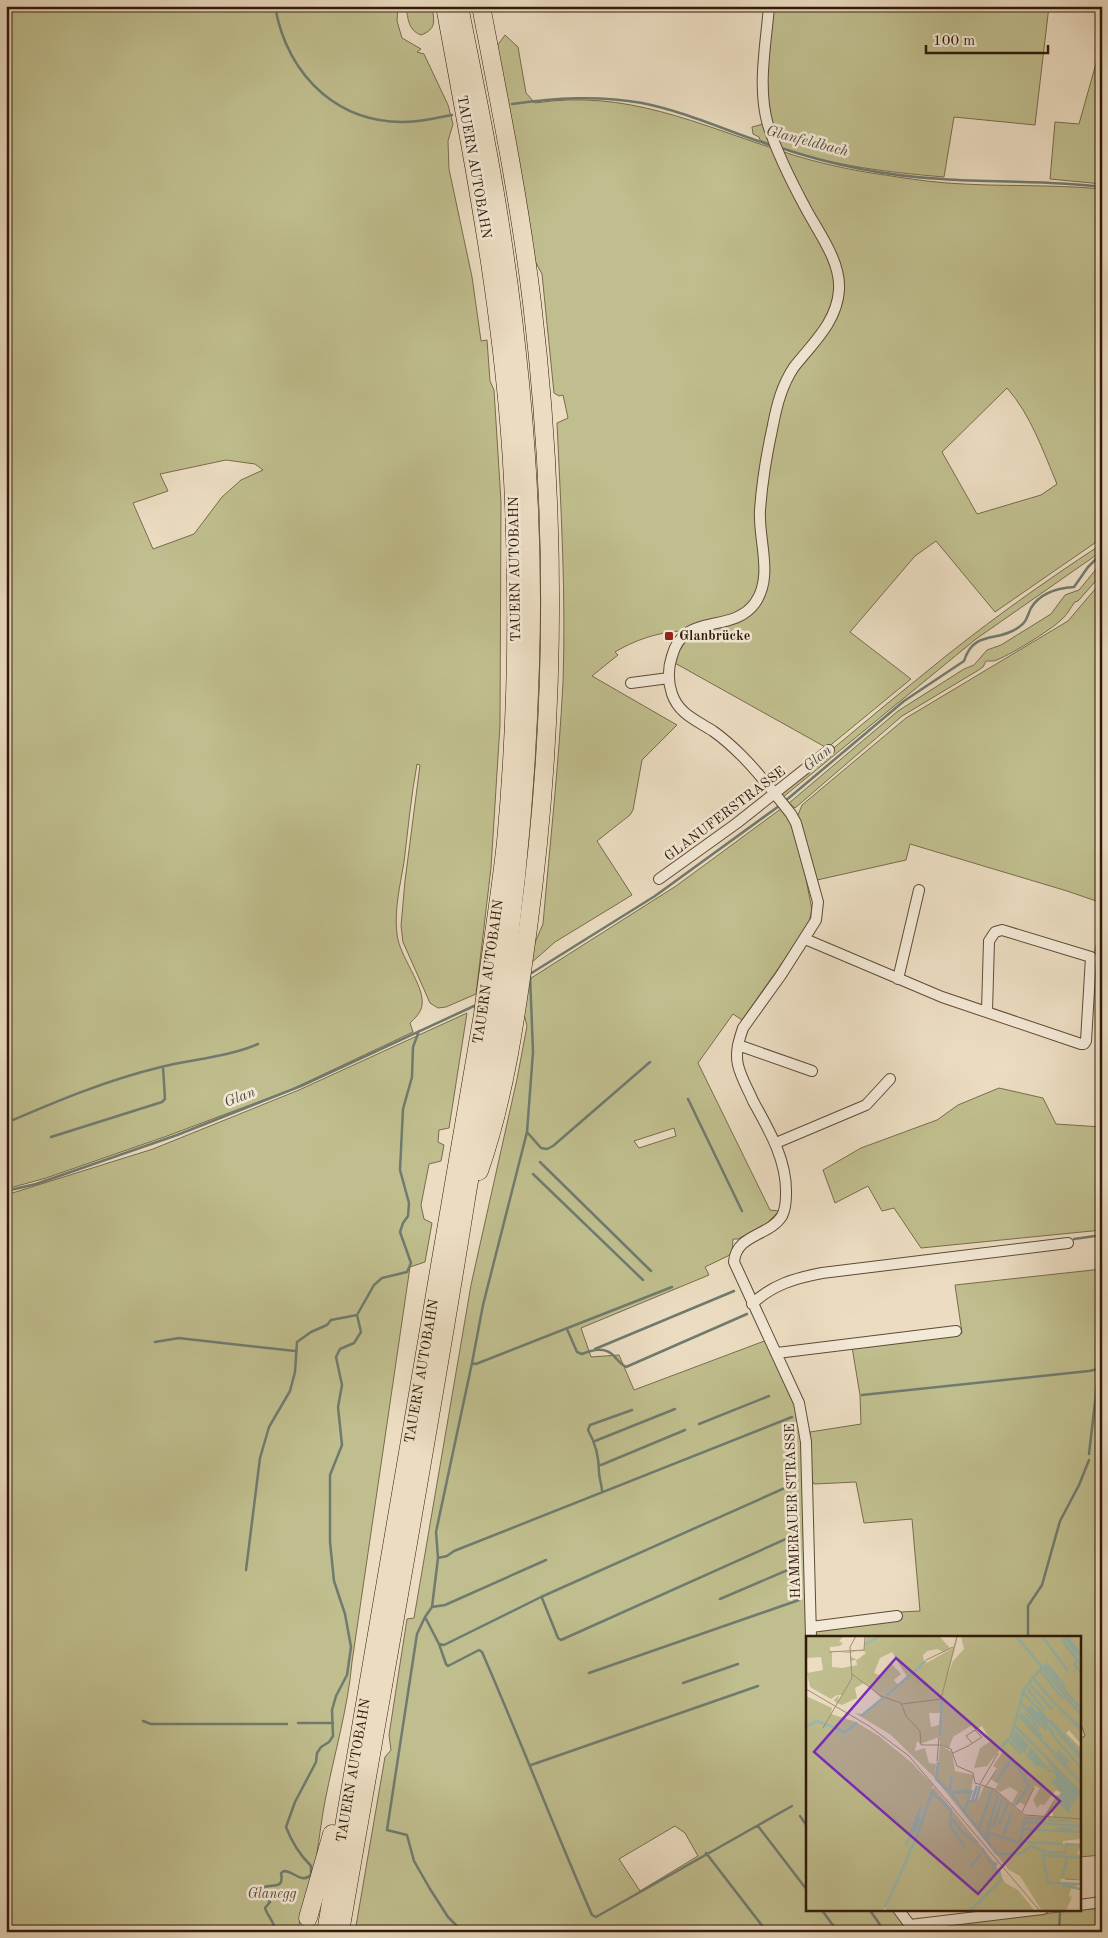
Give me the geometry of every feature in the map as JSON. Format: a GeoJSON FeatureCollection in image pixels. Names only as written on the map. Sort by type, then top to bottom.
{"type":"FeatureCollection","features":[{"type":"Feature","properties":{"kind":"highway","name":"TAUERN AUTOBAHN"},"geometry":{"type":"LineString","coordinates":[[326,1932],[483,1014],[499,904],[506,839],[514,723],[516,584],[513,479],[507,394],[485,225],[445,6]]}},
{"type":"Feature","properties":{"kind":"highway"},"geometry":{"type":"LineString","coordinates":[[459,6],[498,214],[511,301],[527,478],[531,662],[522,828],[504,977],[463,1219]]}},
{"type":"Feature","properties":{"kind":"highway"},"geometry":{"type":"LineString","coordinates":[[463,1219],[490,1141],[523,965],[541,807],[547,715],[550,570],[547,480],[541,392],[529,284],[518,206],[481,6]]}},
{"type":"Feature","properties":{"kind":"highway","name":"TAUERN AUTOBAHN"},"geometry":{"type":"LineString","coordinates":[[340,1932],[463,1219]]}},
{"type":"Feature","properties":{"kind":"highway"},"geometry":{"type":"LineString","coordinates":[[308,1918],[337,1820],[345,1782],[353,1774]]}},
{"type":"Feature","properties":{"kind":"street"},"geometry":{"type":"LineString","coordinates":[[631,683],[669,678],[674,649],[682,636],[700,626],[739,617],[750,609],[758,597],[764,573],[760,510],[772,426],[780,396],[794,368],[823,331],[838,298],[838,276],[832,260],[780,154],[766,118],[763,96],[763,66],[769,6]]}},
{"type":"Feature","properties":{"kind":"street","name":"HAMMERAUER STRASSE"},"geometry":{"type":"LineString","coordinates":[[669,678],[671,692],[677,706],[683,713],[724,740],[755,770],[791,814],[796,822],[818,902],[816,920],[805,940],[743,1028],[738,1045],[738,1066],[745,1084],[776,1143],[786,1182],[786,1194],[782,1216],[774,1224],[741,1244],[734,1257],[736,1269],[799,1403],[804,1426],[811,1632]]}},
{"type":"Feature","properties":{"kind":"street","name":"GLANUFERSTRASSE"},"geometry":{"type":"LineString","coordinates":[[659,879],[776,794],[829,750]]}},
{"type":"Feature","properties":{"kind":"street"},"geometry":{"type":"LineString","coordinates":[[898,979],[919,890]]}},
{"type":"Feature","properties":{"kind":"street"},"geometry":{"type":"LineString","coordinates":[[805,940],[942,997],[1081,1044],[1084,1044],[1086,1041],[1091,957],[1002,930],[996,932],[989,941],[987,1011]]}},
{"type":"Feature","properties":{"kind":"street"},"geometry":{"type":"LineString","coordinates":[[738,1045],[812,1071]]}},
{"type":"Feature","properties":{"kind":"street"},"geometry":{"type":"LineString","coordinates":[[776,1143],[866,1105],[890,1079]]}},
{"type":"Feature","properties":{"kind":"street"},"geometry":{"type":"LineString","coordinates":[[752,1304],[763,1294],[788,1281],[822,1272],[1068,1243]]}},
{"type":"Feature","properties":{"kind":"street"},"geometry":{"type":"LineString","coordinates":[[777,1353],[956,1331]]}},
{"type":"Feature","properties":{"kind":"street"},"geometry":{"type":"LineString","coordinates":[[811,1632],[897,1616]]}},
{"type":"Feature","properties":{"kind":"street"},"geometry":{"type":"LineString","coordinates":[[1080,1905],[1102,1902]]}},
{"type":"Feature","properties":{"kind":"street"},"geometry":{"type":"LineString","coordinates":[[899,1910],[913,1928],[1036,1910]]}},
{"type":"Feature","properties":{"kind":"green space"},"geometry":{"type":"Polygon","coordinates":[[[6,6],[398,6],[397,21],[402,38],[421,49],[417,52],[424,54],[448,105],[453,124],[448,141],[449,169],[472,277],[481,341],[487,340],[490,381],[494,390],[501,502],[500,725],[491,868],[476,994],[446,1007],[438,1008],[430,1003],[403,942],[401,926],[420,765],[417,764],[396,916],[399,943],[422,997],[422,1005],[418,1015],[410,1023],[413,1032],[290,1090],[167,1136],[46,1178],[6,1189],[6,6]],[[226,460],[160,474],[168,491],[133,503],[153,549],[194,534],[222,497],[241,480],[263,470],[255,464],[226,460]]]}},
{"type":"Feature","properties":{"kind":"green space"},"geometry":{"type":"Polygon","coordinates":[[[406,6],[432,6],[434,20],[430,30],[421,35],[413,30],[409,24],[406,6]]]}},
{"type":"Feature","properties":{"kind":"green space"},"geometry":{"type":"Polygon","coordinates":[[[765,6],[969,6],[988,10],[1020,6],[1049,6],[1035,125],[954,117],[944,177],[850,166],[804,155],[760,140],[759,137],[753,134],[752,127],[763,124],[765,6]]]}},
{"type":"Feature","properties":{"kind":"green space"},"geometry":{"type":"Polygon","coordinates":[[[505,35],[518,47],[526,93],[535,103],[568,100],[600,101],[631,105],[690,120],[833,166],[896,177],[966,184],[1102,189],[1102,538],[995,612],[936,541],[915,556],[850,632],[911,679],[827,748],[673,662],[686,637],[679,631],[662,633],[646,638],[615,652],[618,655],[592,676],[677,725],[642,760],[633,810],[630,815],[597,841],[632,895],[555,942],[530,964],[534,945],[543,924],[557,773],[564,649],[557,423],[568,418],[563,395],[559,396],[554,393],[542,274],[535,261],[497,46],[505,35]],[[1007,388],[942,452],[977,514],[1041,495],[1057,484],[1036,434],[1007,388]]]}},
{"type":"Feature","properties":{"kind":"green space"},"geometry":{"type":"Polygon","coordinates":[[[1102,42],[1102,184],[1050,179],[1055,122],[1079,124],[1102,42]]]}},
{"type":"Feature","properties":{"kind":"green space"},"geometry":{"type":"Polygon","coordinates":[[[1102,544],[1102,551],[976,639],[782,798],[778,793],[986,625],[1032,591],[1102,544]]]}},
{"type":"Feature","properties":{"kind":"green space"},"geometry":{"type":"Polygon","coordinates":[[[1102,562],[1102,574],[1056,624],[1009,654],[994,661],[986,661],[983,667],[977,671],[902,716],[795,808],[789,803],[898,711],[964,669],[974,665],[987,650],[1001,645],[1051,614],[1065,595],[1079,590],[1102,562]]]}},
{"type":"Feature","properties":{"kind":"green space"},"geometry":{"type":"Polygon","coordinates":[[[1102,581],[1102,903],[910,844],[906,860],[817,880],[798,815],[802,805],[906,718],[1068,621],[1102,581]]]}},
{"type":"Feature","properties":{"kind":"green space"},"geometry":{"type":"Polygon","coordinates":[[[782,808],[788,814],[804,869],[812,910],[808,926],[742,1020],[733,1014],[698,1063],[770,1210],[779,1211],[766,1224],[738,1239],[733,1239],[732,1254],[705,1267],[709,1275],[581,1328],[591,1357],[619,1355],[634,1390],[767,1340],[797,1411],[801,1428],[807,1636],[806,1910],[898,1910],[914,1932],[355,1932],[385,1757],[391,1750],[389,1735],[407,1619],[414,1618],[471,1285],[527,1026],[524,1014],[528,980],[676,886],[782,808]],[[674,1128],[634,1141],[639,1148],[676,1136],[674,1128]],[[675,1826],[619,1859],[640,1891],[698,1856],[685,1833],[675,1826]]]}},
{"type":"Feature","properties":{"kind":"green space"},"geometry":{"type":"Polygon","coordinates":[[[1102,919],[1102,958],[1094,955],[1102,919]]]}},
{"type":"Feature","properties":{"kind":"green space","name":"Glanegg"},"geometry":{"type":"Polygon","coordinates":[[[467,1013],[449,1128],[439,1130],[438,1142],[444,1145],[441,1161],[429,1164],[421,1205],[424,1219],[432,1223],[425,1262],[410,1267],[347,1697],[325,1801],[315,1868],[307,1901],[296,1932],[6,1932],[6,1195],[153,1149],[299,1090],[467,1013]]]}},
{"type":"Feature","properties":{"kind":"green space"},"geometry":{"type":"Polygon","coordinates":[[[999,1088],[1043,1098],[1056,1124],[1102,1127],[1102,1230],[921,1248],[894,1208],[882,1211],[868,1186],[835,1203],[823,1170],[861,1148],[937,1120],[958,1105],[999,1088]]]}},
{"type":"Feature","properties":{"kind":"green space"},"geometry":{"type":"Polygon","coordinates":[[[1102,1269],[1102,1855],[1080,1857],[1080,1738],[1085,1736],[1080,1721],[1080,1636],[814,1636],[814,1630],[902,1617],[901,1612],[920,1611],[912,1519],[864,1523],[856,1482],[814,1484],[812,1480],[810,1432],[861,1424],[860,1395],[852,1347],[962,1333],[955,1285],[1102,1269]]]}},
{"type":"Feature","properties":{"kind":"green space"},"geometry":{"type":"Polygon","coordinates":[[[1102,1908],[1102,1932],[966,1932],[958,1922],[1102,1908]]]}},
{"type":"Feature","properties":{"kind":"waterway","name":"Glanfeldbach"},"geometry":{"type":"LineString","coordinates":[[275,6],[281,32],[305,76],[322,94],[343,107],[365,117],[391,121],[418,121],[452,115]]}},
{"type":"Feature","properties":{"kind":"waterway","name":"Glanfeldbach"},"geometry":{"type":"LineString","coordinates":[[512,104],[577,98],[626,100],[692,117],[773,146]]}},
{"type":"Feature","properties":{"kind":"waterway","name":"Glanfeldbach"},"geometry":{"type":"LineString","coordinates":[[781,148],[820,160],[921,178],[1062,183],[1102,187]]}},
{"type":"Feature","properties":{"kind":"waterway","name":"Glan"},"geometry":{"type":"LineString","coordinates":[[784,802],[904,701],[964,661],[968,651],[974,644],[980,640],[1011,632],[1022,625],[1031,608],[1044,595],[1056,590],[1074,587],[1088,567],[1102,553]]}},
{"type":"Feature","properties":{"kind":"waterway"},"geometry":{"type":"LineString","coordinates":[[463,1932],[448,1917],[430,1889],[414,1861],[407,1835],[387,1830],[417,1634],[432,1607],[438,1558],[436,1532],[483,1305],[527,1132],[533,1052],[530,974],[655,896],[779,806]]}},
{"type":"Feature","properties":{"kind":"waterway","name":"Glan"},"geometry":{"type":"LineString","coordinates":[[6,1191],[36,1184],[177,1135],[301,1086],[474,1006]]}},
{"type":"Feature","properties":{"kind":"waterway"},"geometry":{"type":"LineString","coordinates":[[246,1570],[260,1458],[269,1427],[290,1391],[295,1372],[297,1342],[311,1332],[327,1325],[331,1320],[357,1315],[374,1285],[382,1278],[407,1272],[411,1263],[400,1232],[408,1216],[409,1203],[400,1170],[403,1109],[412,1077],[413,1047],[419,1031]]}},
{"type":"Feature","properties":{"kind":"waterway"},"geometry":{"type":"LineString","coordinates":[[6,1123],[63,1099],[121,1078],[161,1067],[223,1055],[258,1044]]}},
{"type":"Feature","properties":{"kind":"waterway"},"geometry":{"type":"LineString","coordinates":[[527,1132],[541,1148],[547,1149],[553,1146],[650,1062]]}},
{"type":"Feature","properties":{"kind":"waterway"},"geometry":{"type":"LineString","coordinates":[[51,1137],[162,1102],[165,1099],[163,1067]]}},
{"type":"Feature","properties":{"kind":"waterway"},"geometry":{"type":"LineString","coordinates":[[688,1099],[742,1211]]}},
{"type":"Feature","properties":{"kind":"waterway"},"geometry":{"type":"LineString","coordinates":[[540,1162],[651,1271]]}},
{"type":"Feature","properties":{"kind":"waterway"},"geometry":{"type":"LineString","coordinates":[[533,1174],[643,1280]]}},
{"type":"Feature","properties":{"kind":"waterway"},"geometry":{"type":"LineString","coordinates":[[1074,1239],[1102,1235]]}},
{"type":"Feature","properties":{"kind":"waterway"},"geometry":{"type":"LineString","coordinates":[[472,1363],[476,1364],[672,1287]]}},
{"type":"Feature","properties":{"kind":"waterway"},"geometry":{"type":"LineString","coordinates":[[595,1349],[734,1291]]}},
{"type":"Feature","properties":{"kind":"waterway"},"geometry":{"type":"LineString","coordinates":[[567,1329],[577,1352],[582,1354],[594,1350],[607,1351],[626,1367],[747,1314]]}},
{"type":"Feature","properties":{"kind":"waterway"},"geometry":{"type":"LineString","coordinates":[[283,1932],[274,1926],[267,1913],[265,1908],[270,1902],[262,1890],[264,1887],[280,1884],[281,1873],[284,1871],[301,1878],[311,1875],[311,1866],[296,1848],[286,1827],[295,1802],[316,1762],[317,1753],[333,1736],[332,1710],[336,1696],[347,1675],[351,1647],[345,1614],[334,1581],[330,1542],[330,1475],[342,1445],[338,1407],[342,1385],[336,1357],[340,1349],[354,1343],[361,1332],[357,1315]]}},
{"type":"Feature","properties":{"kind":"waterway"},"geometry":{"type":"LineString","coordinates":[[155,1342],[179,1338],[295,1351]]}},
{"type":"Feature","properties":{"kind":"waterway"},"geometry":{"type":"LineString","coordinates":[[1089,1454],[1102,1342]]}},
{"type":"Feature","properties":{"kind":"waterway"},"geometry":{"type":"LineString","coordinates":[[862,1395],[1098,1369]]}},
{"type":"Feature","properties":{"kind":"waterway"},"geometry":{"type":"LineString","coordinates":[[699,1424],[769,1396]]}},
{"type":"Feature","properties":{"kind":"waterway"},"geometry":{"type":"LineString","coordinates":[[595,1441],[675,1409]]}},
{"type":"Feature","properties":{"kind":"waterway"},"geometry":{"type":"LineString","coordinates":[[602,1492],[596,1450],[588,1430],[590,1425],[632,1410]]}},
{"type":"Feature","properties":{"kind":"waterway"},"geometry":{"type":"LineString","coordinates":[[438,1558],[792,1417]]}},
{"type":"Feature","properties":{"kind":"waterway"},"geometry":{"type":"LineString","coordinates":[[601,1465],[685,1430]]}},
{"type":"Feature","properties":{"kind":"waterway"},"geometry":{"type":"LineString","coordinates":[[1028,1636],[1028,1606],[1042,1585],[1060,1521],[1079,1485],[1089,1460]]}},
{"type":"Feature","properties":{"kind":"waterway"},"geometry":{"type":"LineString","coordinates":[[439,1644],[444,1645],[541,1597],[787,1487]]}},
{"type":"Feature","properties":{"kind":"waterway"},"geometry":{"type":"LineString","coordinates":[[542,1598],[558,1638],[561,1640],[797,1534]]}},
{"type":"Feature","properties":{"kind":"waterway"},"geometry":{"type":"LineString","coordinates":[[432,1607],[445,1605],[546,1560]]}},
{"type":"Feature","properties":{"kind":"waterway"},"geometry":{"type":"LineString","coordinates":[[720,1599],[797,1566]]}},
{"type":"Feature","properties":{"kind":"waterway"},"geometry":{"type":"LineString","coordinates":[[589,1673],[799,1600]]}},
{"type":"Feature","properties":{"kind":"waterway"},"geometry":{"type":"LineString","coordinates":[[425,1617],[448,1666],[479,1650],[482,1652],[592,1915],[596,1917],[792,1806]]}},
{"type":"Feature","properties":{"kind":"waterway"},"geometry":{"type":"LineString","coordinates":[[683,1683],[738,1664]]}},
{"type":"Feature","properties":{"kind":"waterway"},"geometry":{"type":"LineString","coordinates":[[531,1765],[758,1686]]}},
{"type":"Feature","properties":{"kind":"waterway"},"geometry":{"type":"LineString","coordinates":[[143,1721],[151,1724],[287,1724]]}},
{"type":"Feature","properties":{"kind":"waterway"},"geometry":{"type":"LineString","coordinates":[[298,1723],[333,1723]]}},
{"type":"Feature","properties":{"kind":"waterway"},"geometry":{"type":"LineString","coordinates":[[800,1816],[806,1825]]}},
{"type":"Feature","properties":{"kind":"waterway"},"geometry":{"type":"LineString","coordinates":[[758,1826],[806,1889]]}},
{"type":"Feature","properties":{"kind":"waterway"},"geometry":{"type":"LineString","coordinates":[[706,1853],[767,1932]]}},
{"type":"Feature","properties":{"kind":"waterway"},"geometry":{"type":"LineString","coordinates":[[822,1910],[838,1932]]}},
{"type":"Feature","properties":{"kind":"waterway"},"geometry":{"type":"LineString","coordinates":[[870,1910],[885,1932]]}},
{"type":"Feature","properties":{"kind":"waterway"},"geometry":{"type":"LineString","coordinates":[[1100,1932],[1101,1910]]}},
{"type":"Feature","properties":{"kind":"waterway"},"geometry":{"type":"LineString","coordinates":[[1059,1932],[1060,1913]]}},
{"type":"Feature","properties":{"kind":"place","name":"Glanbrücke"},"geometry":{"type":"Point","coordinates":[669,636]}}]}
